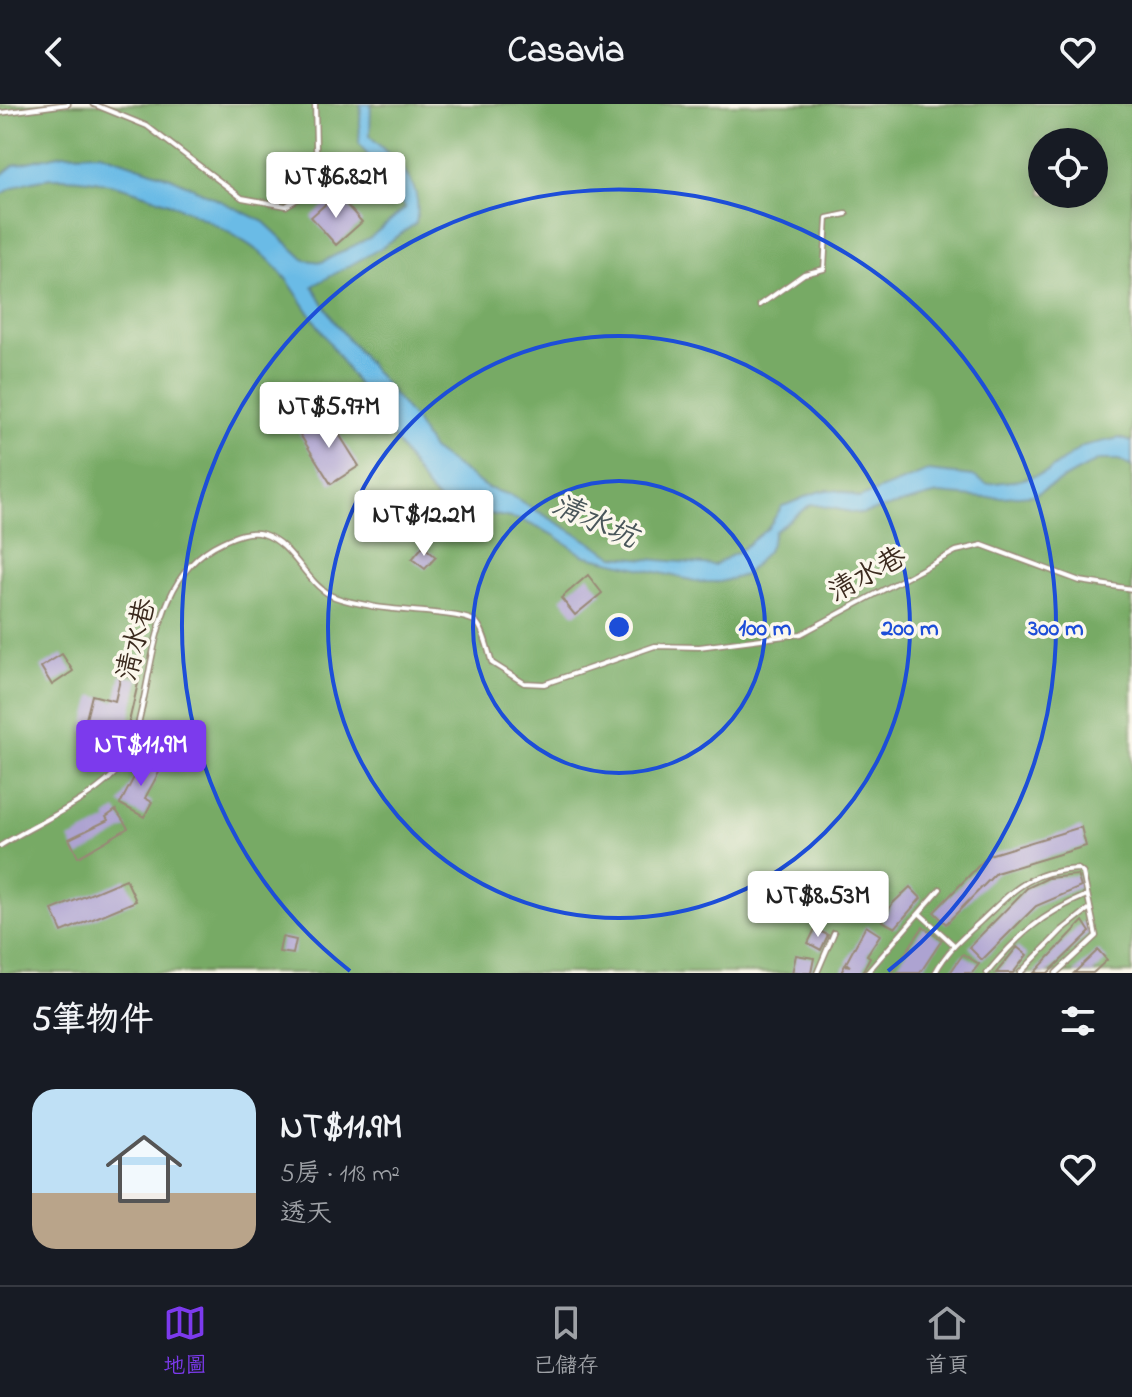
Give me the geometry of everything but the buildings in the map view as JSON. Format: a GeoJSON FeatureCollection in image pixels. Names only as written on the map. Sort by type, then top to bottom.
{"type":"FeatureCollection","features":[{"type":"Feature","properties":{"kind":"lane"},"geometry":{"type":"LineString","coordinates":[[0,113],[68,104]]}},
{"type":"Feature","properties":{"kind":"lane"},"geometry":{"type":"LineString","coordinates":[[93,104],[147,126],[242,198],[286,206],[317,187],[315,104]]}},
{"type":"Feature","properties":{"kind":"lane"},"geometry":{"type":"LineString","coordinates":[[760,305],[804,274],[824,269],[827,218],[846,214]]}},
{"type":"Feature","properties":{"kind":"lane","name":"清水巷"},"geometry":{"type":"LineString","coordinates":[[0,846],[105,783],[121,767],[135,737],[169,596],[192,563],[216,545],[240,534],[263,534],[283,546],[309,578],[332,596],[417,614],[471,619],[479,625],[492,663],[524,683],[544,684],[655,646],[699,647],[801,634],[946,556],[982,545],[1080,581],[1132,589]]}},
{"type":"Feature","properties":{"kind":"lane"},"geometry":{"type":"LineString","coordinates":[[935,973],[954,945],[1023,882],[1052,870],[1081,870],[1096,936],[1056,973]]}},
{"type":"Feature","properties":{"kind":"lane"},"geometry":{"type":"LineString","coordinates":[[867,973],[940,889]]}},
{"type":"Feature","properties":{"kind":"lane"},"geometry":{"type":"LineString","coordinates":[[987,973],[1039,919],[1087,895]]}},
{"type":"Feature","properties":{"kind":"lane"},"geometry":{"type":"LineString","coordinates":[[1020,973],[1062,930],[1090,908]]}},
{"type":"Feature","properties":{"kind":"lane"},"geometry":{"type":"LineString","coordinates":[[919,913],[954,945]]}},
{"type":"Feature","properties":{"kind":"lane"},"geometry":{"type":"LineString","coordinates":[[817,973],[834,933]]}},
{"type":"Feature","properties":{"kind":"green space"},"geometry":{"type":"Polygon","coordinates":[[[0,104],[1132,104],[1132,973],[0,973],[0,104]]]}},
{"type":"Feature","properties":{"kind":"water"},"geometry":{"type":"Polygon","coordinates":[[[361,104],[371,104],[370,136],[398,164],[412,184],[418,209],[416,223],[381,248],[313,286],[335,323],[414,419],[432,449],[487,488],[510,495],[614,556],[714,565],[738,552],[768,528],[782,506],[819,492],[836,490],[859,498],[928,471],[973,476],[987,484],[1020,480],[1047,472],[1083,446],[1119,438],[1132,442],[1132,467],[1119,460],[1099,460],[1034,495],[986,498],[938,494],[861,514],[811,504],[775,531],[769,549],[745,575],[720,582],[699,582],[583,555],[554,535],[521,520],[443,505],[427,488],[288,281],[266,257],[237,237],[171,204],[134,190],[96,181],[60,178],[27,182],[0,196],[0,176],[14,165],[63,154],[100,153],[173,178],[264,222],[305,260],[322,262],[371,237],[405,208],[359,143],[361,104]]]}},
{"type":"Feature","properties":{"kind":"water label","name":"清水坑"},"geometry":{"type":"Point","coordinates":[594,523]}}]}
